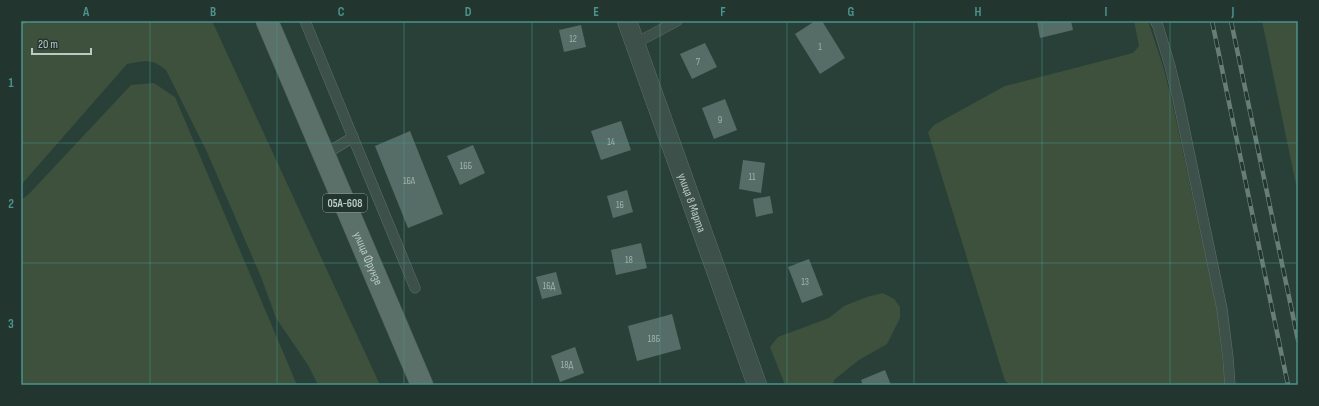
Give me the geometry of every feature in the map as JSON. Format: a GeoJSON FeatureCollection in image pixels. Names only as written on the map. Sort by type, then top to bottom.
{"type":"FeatureCollection","features":[{"type":"Feature","properties":{"kind":"main road","name":"улица Фрунзе"},"geometry":{"type":"LineString","coordinates":[[267,21],[422,385]]}},
{"type":"Feature","properties":{"kind":"street","name":"улица 8 Марта"},"geometry":{"type":"LineString","coordinates":[[627,21],[757,385]]}},
{"type":"Feature","properties":{"kind":"lane"},"geometry":{"type":"LineString","coordinates":[[305,21],[415,288]]}},
{"type":"Feature","properties":{"kind":"lane"},"geometry":{"type":"LineString","coordinates":[[634,44],[677,21]]}},
{"type":"Feature","properties":{"kind":"lane"},"geometry":{"type":"LineString","coordinates":[[1155,21],[1158,26],[1170,66],[1178,99],[1222,309],[1230,385]]}},
{"type":"Feature","properties":{"kind":"lane"},"geometry":{"type":"LineString","coordinates":[[324,155],[353,137]]}},
{"type":"Feature","properties":{"kind":"green space"},"geometry":{"type":"Polygon","coordinates":[[[21,21],[212,21],[380,385],[318,385],[308,365],[276,318],[261,277],[207,152],[166,70],[161,66],[148,61],[127,64],[21,185],[21,21]]]}},
{"type":"Feature","properties":{"kind":"green space"},"geometry":{"type":"Polygon","coordinates":[[[1134,21],[1148,21],[1163,66],[1172,101],[1217,311],[1225,385],[1011,385],[1005,381],[928,132],[934,125],[1005,86],[1133,53],[1139,46],[1134,21]]]}},
{"type":"Feature","properties":{"kind":"green space"},"geometry":{"type":"Polygon","coordinates":[[[1262,21],[1298,21],[1298,194],[1262,21]]]}},
{"type":"Feature","properties":{"kind":"green space"},"geometry":{"type":"Polygon","coordinates":[[[154,83],[175,97],[297,385],[21,385],[21,200],[28,195],[131,85],[154,83]]]}},
{"type":"Feature","properties":{"kind":"green space"},"geometry":{"type":"Polygon","coordinates":[[[883,293],[894,299],[900,307],[900,318],[887,344],[859,360],[835,379],[832,385],[785,385],[770,347],[778,337],[829,318],[844,306],[867,297],[883,293]]]}},
{"type":"Feature","properties":{"kind":"building"},"geometry":{"type":"Polygon","coordinates":[[[815,21],[822,21],[845,58],[820,74],[795,34],[815,21]]]}},
{"type":"Feature","properties":{"kind":"building"},"geometry":{"type":"Polygon","coordinates":[[[1037,21],[1071,21],[1073,30],[1040,38],[1037,21]]]}},
{"type":"Feature","properties":{"kind":"building"},"geometry":{"type":"Polygon","coordinates":[[[581,25],[586,47],[564,52],[559,30],[581,25]]]}},
{"type":"Feature","properties":{"kind":"building"},"geometry":{"type":"Polygon","coordinates":[[[705,43],[717,67],[692,79],[680,54],[705,43]]]}},
{"type":"Feature","properties":{"kind":"building"},"geometry":{"type":"Polygon","coordinates":[[[725,99],[737,130],[714,139],[702,108],[725,99]]]}},
{"type":"Feature","properties":{"kind":"building"},"geometry":{"type":"Polygon","coordinates":[[[621,121],[631,150],[601,160],[591,131],[621,121]]]}},
{"type":"Feature","properties":{"kind":"building"},"geometry":{"type":"Polygon","coordinates":[[[410,131],[443,214],[408,228],[375,146],[410,131]]]}},
{"type":"Feature","properties":{"kind":"building"},"geometry":{"type":"Polygon","coordinates":[[[473,145],[485,173],[460,185],[447,156],[473,145]]]}},
{"type":"Feature","properties":{"kind":"building"},"geometry":{"type":"Polygon","coordinates":[[[743,160],[765,163],[761,193],[739,189],[743,160]]]}},
{"type":"Feature","properties":{"kind":"building"},"geometry":{"type":"Polygon","coordinates":[[[627,190],[633,212],[613,218],[607,196],[627,190]]]}},
{"type":"Feature","properties":{"kind":"building"},"geometry":{"type":"Polygon","coordinates":[[[770,196],[773,213],[756,217],[753,199],[770,196]]]}},
{"type":"Feature","properties":{"kind":"building"},"geometry":{"type":"Polygon","coordinates":[[[641,243],[647,268],[616,275],[611,250],[641,243]]]}},
{"type":"Feature","properties":{"kind":"building"},"geometry":{"type":"Polygon","coordinates":[[[809,259],[823,295],[802,303],[788,267],[809,259]]]}},
{"type":"Feature","properties":{"kind":"building"},"geometry":{"type":"Polygon","coordinates":[[[556,272],[562,294],[542,299],[536,277],[556,272]]]}},
{"type":"Feature","properties":{"kind":"building"},"geometry":{"type":"Polygon","coordinates":[[[672,314],[681,349],[637,361],[628,326],[672,314]]]}},
{"type":"Feature","properties":{"kind":"building"},"geometry":{"type":"Polygon","coordinates":[[[575,347],[584,373],[560,382],[551,356],[575,347]]]}},
{"type":"Feature","properties":{"kind":"building"},"geometry":{"type":"Polygon","coordinates":[[[885,370],[891,385],[863,385],[861,380],[885,370]]]}},
{"type":"Feature","properties":{"kind":"railway"},"geometry":{"type":"LineString","coordinates":[[1212,21],[1288,385]]}},
{"type":"Feature","properties":{"kind":"railway"},"geometry":{"type":"LineString","coordinates":[[1231,21],[1298,340]]}}]}
